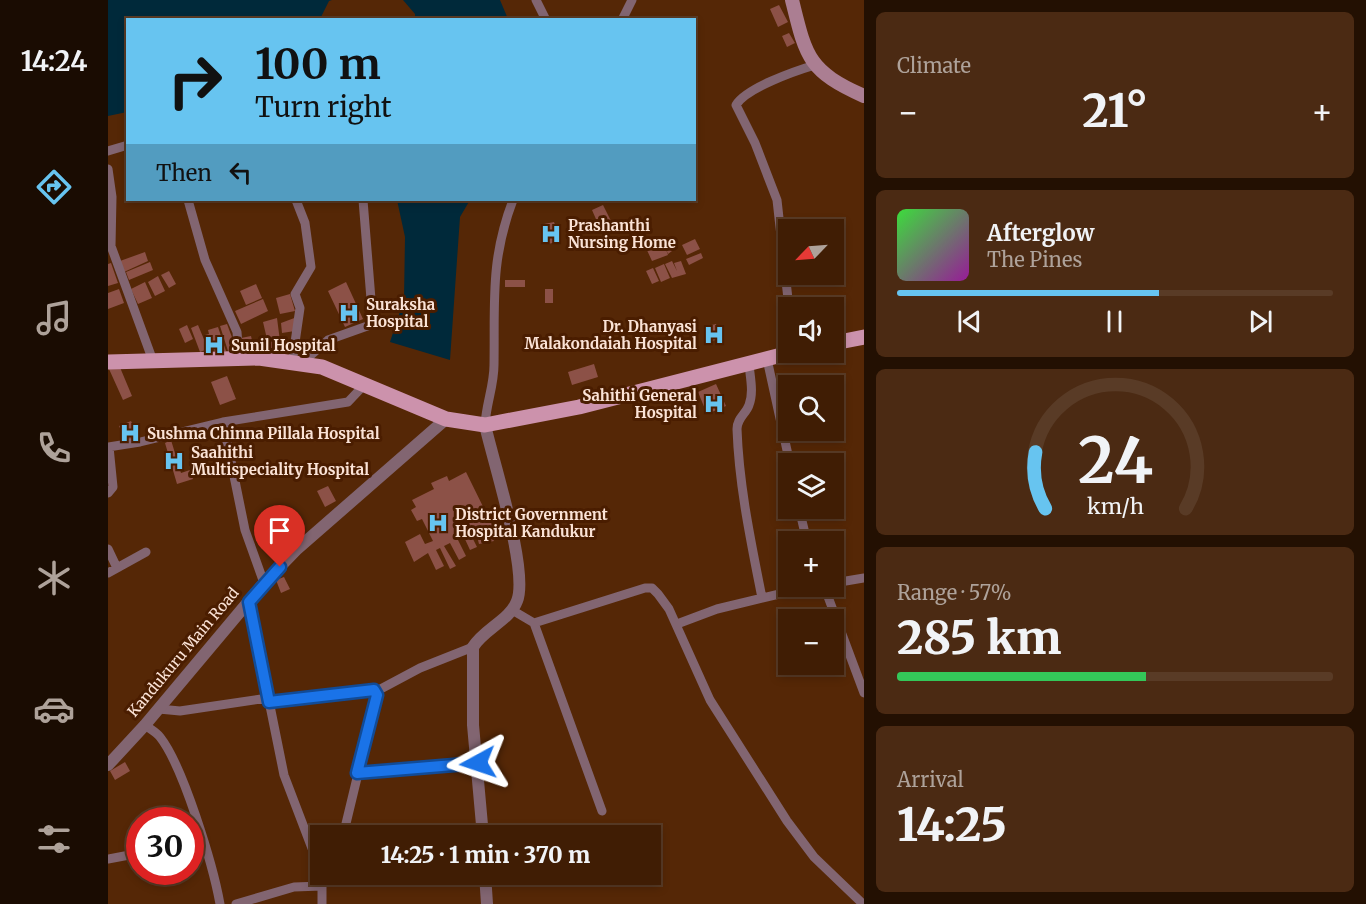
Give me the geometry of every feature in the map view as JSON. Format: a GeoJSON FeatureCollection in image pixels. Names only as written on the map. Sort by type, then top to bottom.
{"type":"FeatureCollection","features":[{"type":"Feature","properties":{"kind":"main road"},"geometry":{"type":"LineString","coordinates":[[792,0],[804,46],[815,65],[824,76],[864,96]]}},
{"type":"Feature","properties":{"kind":"main road"},"geometry":{"type":"LineString","coordinates":[[844,341],[864,337]]}},
{"type":"Feature","properties":{"kind":"main road"},"geometry":{"type":"LineString","coordinates":[[108,362],[259,358],[322,367],[446,419],[485,425],[579,407],[778,356]]}},
{"type":"Feature","properties":{"kind":"street"},"geometry":{"type":"LineString","coordinates":[[536,0],[545,18]]}},
{"type":"Feature","properties":{"kind":"street"},"geometry":{"type":"LineString","coordinates":[[623,18],[632,0]]}},
{"type":"Feature","properties":{"kind":"street"},"geometry":{"type":"LineString","coordinates":[[788,297],[777,200],[755,143],[736,105],[742,98],[766,85],[815,65]]}},
{"type":"Feature","properties":{"kind":"street"},"geometry":{"type":"LineString","coordinates":[[108,150],[126,146]]}},
{"type":"Feature","properties":{"kind":"street"},"geometry":{"type":"LineString","coordinates":[[108,169],[112,197],[111,246],[153,361]]}},
{"type":"Feature","properties":{"kind":"street"},"geometry":{"type":"LineString","coordinates":[[188,201],[204,260],[237,332],[239,358]]}},
{"type":"Feature","properties":{"kind":"street"},"geometry":{"type":"LineString","coordinates":[[296,201],[305,223],[311,267],[295,294],[300,308],[296,363]]}},
{"type":"Feature","properties":{"kind":"street"},"geometry":{"type":"LineString","coordinates":[[296,363],[328,340],[373,324],[363,201]]}},
{"type":"Feature","properties":{"kind":"street"},"geometry":{"type":"LineString","coordinates":[[159,709],[180,711],[268,700],[375,692],[420,668],[472,647],[478,638],[512,610],[521,586],[518,557],[485,425],[495,366],[493,296],[496,255],[513,201]]}},
{"type":"Feature","properties":{"kind":"street"},"geometry":{"type":"LineString","coordinates":[[767,359],[788,453]]}},
{"type":"Feature","properties":{"kind":"street"},"geometry":{"type":"LineString","coordinates":[[749,364],[752,393],[748,409],[737,426],[738,452],[742,490],[762,598]]}},
{"type":"Feature","properties":{"kind":"street"},"geometry":{"type":"LineString","coordinates":[[108,493],[113,487],[108,447],[140,442],[223,422],[348,402],[365,384]]}},
{"type":"Feature","properties":{"kind":"street","name":"Kandukuru Main Road"},"geometry":{"type":"LineString","coordinates":[[108,765],[159,709],[264,583],[296,550],[446,419]]}},
{"type":"Feature","properties":{"kind":"street"},"geometry":{"type":"LineString","coordinates":[[223,422],[245,530],[264,583]]}},
{"type":"Feature","properties":{"kind":"street"},"geometry":{"type":"LineString","coordinates":[[108,549],[112,571],[146,552]]}},
{"type":"Feature","properties":{"kind":"street"},"geometry":{"type":"LineString","coordinates":[[844,581],[864,578]]}},
{"type":"Feature","properties":{"kind":"street"},"geometry":{"type":"LineString","coordinates":[[534,622],[645,588],[652,588],[677,624],[710,700],[782,813],[814,857],[863,904]]}},
{"type":"Feature","properties":{"kind":"street"},"geometry":{"type":"LineString","coordinates":[[677,624],[717,609],[778,594]]}},
{"type":"Feature","properties":{"kind":"street"},"geometry":{"type":"LineString","coordinates":[[828,597],[864,693]]}},
{"type":"Feature","properties":{"kind":"street"},"geometry":{"type":"LineString","coordinates":[[249,602],[284,775],[310,842]]}},
{"type":"Feature","properties":{"kind":"street"},"geometry":{"type":"LineString","coordinates":[[512,610],[534,622],[602,811]]}},
{"type":"Feature","properties":{"kind":"street"},"geometry":{"type":"LineString","coordinates":[[472,647],[473,725],[482,825]]}},
{"type":"Feature","properties":{"kind":"street"},"geometry":{"type":"LineString","coordinates":[[345,825],[377,695],[375,692]]}},
{"type":"Feature","properties":{"kind":"street"},"geometry":{"type":"LineString","coordinates":[[145,725],[158,734],[169,751],[190,807]]}},
{"type":"Feature","properties":{"kind":"street"},"geometry":{"type":"LineString","coordinates":[[357,773],[478,763]]}},
{"type":"Feature","properties":{"kind":"street"},"geometry":{"type":"LineString","coordinates":[[204,848],[220,904]]}},
{"type":"Feature","properties":{"kind":"street"},"geometry":{"type":"LineString","coordinates":[[108,859],[126,856]]}},
{"type":"Feature","properties":{"kind":"street"},"geometry":{"type":"LineString","coordinates":[[236,904],[310,882]]}},
{"type":"Feature","properties":{"kind":"street"},"geometry":{"type":"LineString","coordinates":[[322,904],[323,885]]}},
{"type":"Feature","properties":{"kind":"street"},"geometry":{"type":"LineString","coordinates":[[486,885],[487,904]]}},
{"type":"Feature","properties":{"kind":"water"},"geometry":{"type":"Polygon","coordinates":[[[108,0],[332,0],[329,1],[320,18],[126,18],[126,112],[108,116],[108,0]]]}},
{"type":"Feature","properties":{"kind":"water"},"geometry":{"type":"Polygon","coordinates":[[[403,0],[500,0],[508,18],[415,18],[415,14],[403,0]]]}},
{"type":"Feature","properties":{"kind":"water"},"geometry":{"type":"Polygon","coordinates":[[[397,201],[469,201],[460,217],[450,360],[390,342],[404,299],[405,237],[397,201]]]}},
{"type":"Feature","properties":{"kind":"building"},"geometry":{"type":"Polygon","coordinates":[[[779,5],[788,22],[778,27],[770,9],[779,5]]]}},
{"type":"Feature","properties":{"kind":"building"},"geometry":{"type":"Polygon","coordinates":[[[789,33],[795,43],[787,47],[782,36],[789,33]]]}},
{"type":"Feature","properties":{"kind":"building"},"geometry":{"type":"Polygon","coordinates":[[[603,205],[611,221],[599,226],[592,210],[603,205]]]}},
{"type":"Feature","properties":{"kind":"building"},"geometry":{"type":"Polygon","coordinates":[[[554,222],[561,241],[548,244],[544,224],[554,222]]]}},
{"type":"Feature","properties":{"kind":"building"},"geometry":{"type":"Polygon","coordinates":[[[660,238],[662,242],[667,240],[672,251],[668,254],[664,244],[668,255],[652,261],[646,248],[660,238]]]}},
{"type":"Feature","properties":{"kind":"building"},"geometry":{"type":"Polygon","coordinates":[[[695,239],[700,249],[687,255],[682,245],[695,239]]]}},
{"type":"Feature","properties":{"kind":"building"},"geometry":{"type":"Polygon","coordinates":[[[145,252],[148,261],[124,272],[120,261],[145,252]]]}},
{"type":"Feature","properties":{"kind":"building"},"geometry":{"type":"Polygon","coordinates":[[[701,253],[703,258],[689,265],[686,259],[701,253]]]}},
{"type":"Feature","properties":{"kind":"building"},"geometry":{"type":"Polygon","coordinates":[[[672,261],[677,271],[674,263],[681,261],[686,274],[672,278],[665,264],[672,261]]]}},
{"type":"Feature","properties":{"kind":"building"},"geometry":{"type":"Polygon","coordinates":[[[150,262],[153,270],[129,280],[126,272],[150,262]]]}},
{"type":"Feature","properties":{"kind":"building"},"geometry":{"type":"Polygon","coordinates":[[[111,263],[118,283],[108,286],[108,264],[111,263]]]}},
{"type":"Feature","properties":{"kind":"building"},"geometry":{"type":"Polygon","coordinates":[[[664,264],[670,278],[661,282],[655,268],[664,264]]]}},
{"type":"Feature","properties":{"kind":"building"},"geometry":{"type":"Polygon","coordinates":[[[653,268],[659,281],[652,284],[646,271],[653,268]]]}},
{"type":"Feature","properties":{"kind":"building"},"geometry":{"type":"Polygon","coordinates":[[[169,271],[176,284],[169,288],[161,275],[169,271]]]}},
{"type":"Feature","properties":{"kind":"building"},"geometry":{"type":"Polygon","coordinates":[[[158,276],[165,291],[155,296],[148,282],[158,276]]]}},
{"type":"Feature","properties":{"kind":"building"},"geometry":{"type":"Polygon","coordinates":[[[505,280],[525,280],[525,287],[505,287],[505,280]]]}},
{"type":"Feature","properties":{"kind":"building"},"geometry":{"type":"Polygon","coordinates":[[[145,282],[152,298],[138,304],[131,289],[145,282]]]}},
{"type":"Feature","properties":{"kind":"building"},"geometry":{"type":"Polygon","coordinates":[[[346,282],[363,319],[345,327],[328,291],[346,282]]]}},
{"type":"Feature","properties":{"kind":"building"},"geometry":{"type":"Polygon","coordinates":[[[256,284],[262,298],[246,305],[240,291],[256,284]]]}},
{"type":"Feature","properties":{"kind":"building"},"geometry":{"type":"Polygon","coordinates":[[[119,289],[124,303],[108,309],[108,293],[119,289]]]}},
{"type":"Feature","properties":{"kind":"building"},"geometry":{"type":"Polygon","coordinates":[[[545,289],[553,289],[553,303],[545,303],[545,289]]]}},
{"type":"Feature","properties":{"kind":"building"},"geometry":{"type":"Polygon","coordinates":[[[290,294],[295,311],[280,314],[276,298],[290,294]]]}},
{"type":"Feature","properties":{"kind":"building"},"geometry":{"type":"Polygon","coordinates":[[[263,299],[268,311],[241,324],[235,311],[263,299]]]}},
{"type":"Feature","properties":{"kind":"building"},"geometry":{"type":"Polygon","coordinates":[[[297,317],[295,331],[282,333],[281,323],[297,317]]]}},
{"type":"Feature","properties":{"kind":"building"},"geometry":{"type":"Polygon","coordinates":[[[277,318],[281,349],[270,352],[263,322],[277,318]]]}},
{"type":"Feature","properties":{"kind":"building"},"geometry":{"type":"Polygon","coordinates":[[[227,324],[236,348],[228,351],[220,326],[227,324]]]}},
{"type":"Feature","properties":{"kind":"building"},"geometry":{"type":"Polygon","coordinates":[[[716,324],[720,339],[711,341],[707,326],[716,324]]]}},
{"type":"Feature","properties":{"kind":"building"},"geometry":{"type":"Polygon","coordinates":[[[187,325],[193,339],[185,343],[179,329],[187,325]]]}},
{"type":"Feature","properties":{"kind":"building"},"geometry":{"type":"Polygon","coordinates":[[[198,325],[208,349],[200,352],[191,328],[198,325]]]}},
{"type":"Feature","properties":{"kind":"building"},"geometry":{"type":"Polygon","coordinates":[[[218,327],[226,351],[216,354],[214,349],[211,350],[205,335],[209,334],[208,330],[218,327]]]}},
{"type":"Feature","properties":{"kind":"building"},"geometry":{"type":"Polygon","coordinates":[[[251,336],[254,349],[244,351],[241,338],[251,336]]]}},
{"type":"Feature","properties":{"kind":"building"},"geometry":{"type":"Polygon","coordinates":[[[594,364],[598,377],[572,385],[568,372],[594,364]]]}},
{"type":"Feature","properties":{"kind":"building"},"geometry":{"type":"Polygon","coordinates":[[[119,365],[132,396],[123,400],[109,369],[119,365]]]}},
{"type":"Feature","properties":{"kind":"building"},"geometry":{"type":"Polygon","coordinates":[[[227,376],[236,399],[220,405],[211,382],[227,376]]]}},
{"type":"Feature","properties":{"kind":"building"},"geometry":{"type":"Polygon","coordinates":[[[716,384],[726,406],[707,414],[698,392],[716,384]]]}},
{"type":"Feature","properties":{"kind":"building"},"geometry":{"type":"Polygon","coordinates":[[[131,421],[138,437],[126,442],[119,426],[131,421]]]}},
{"type":"Feature","properties":{"kind":"building"},"geometry":{"type":"Polygon","coordinates":[[[171,440],[181,473],[190,470],[193,479],[177,484],[165,443],[171,440]]]}},
{"type":"Feature","properties":{"kind":"building"},"geometry":{"type":"Polygon","coordinates":[[[466,472],[497,535],[492,537],[494,541],[479,544],[475,528],[469,531],[477,547],[470,550],[464,537],[458,540],[466,556],[459,560],[450,543],[444,546],[456,566],[450,569],[440,548],[436,550],[444,566],[436,570],[428,553],[414,562],[405,542],[420,534],[425,544],[433,541],[422,519],[417,521],[411,510],[416,507],[412,500],[434,489],[431,483],[447,476],[449,481],[466,472]]]}},
{"type":"Feature","properties":{"kind":"building"},"geometry":{"type":"Polygon","coordinates":[[[328,486],[336,501],[325,507],[317,491],[328,486]]]}},
{"type":"Feature","properties":{"kind":"building"},"geometry":{"type":"Polygon","coordinates":[[[284,577],[290,589],[281,593],[276,580],[284,577]]]}},
{"type":"Feature","properties":{"kind":"building"},"geometry":{"type":"Polygon","coordinates":[[[125,762],[130,771],[115,780],[110,771],[125,762]]]}},
{"type":"Feature","properties":{"kind":"place","name":"Prashanthi Nursing Home"},"geometry":{"type":"Point","coordinates":[551,234]}},
{"type":"Feature","properties":{"kind":"place","name":"Suraksha Hospital"},"geometry":{"type":"Point","coordinates":[349,313]}},
{"type":"Feature","properties":{"kind":"place","name":"Dr. Dhanyasi Malakondaiah Hospital"},"geometry":{"type":"Point","coordinates":[714,335]}},
{"type":"Feature","properties":{"kind":"place","name":"Sunil Hospital"},"geometry":{"type":"Point","coordinates":[214,345]}},
{"type":"Feature","properties":{"kind":"place","name":"Sahithi General Hospital"},"geometry":{"type":"Point","coordinates":[714,404]}},
{"type":"Feature","properties":{"kind":"place","name":"Sushma Chinna Pillala Hospital"},"geometry":{"type":"Point","coordinates":[130,433]}},
{"type":"Feature","properties":{"kind":"place","name":"Saahithi Multispeciality Hospital"},"geometry":{"type":"Point","coordinates":[174,461]}},
{"type":"Feature","properties":{"kind":"place","name":"District Government Hospital Kandukur"},"geometry":{"type":"Point","coordinates":[438,523]}},
{"type":"Feature","properties":{"kind":"route"},"geometry":{"type":"LineString","coordinates":[[280,567],[249,602],[269,702],[374,690],[377,695],[357,773],[478,763]]}}]}
